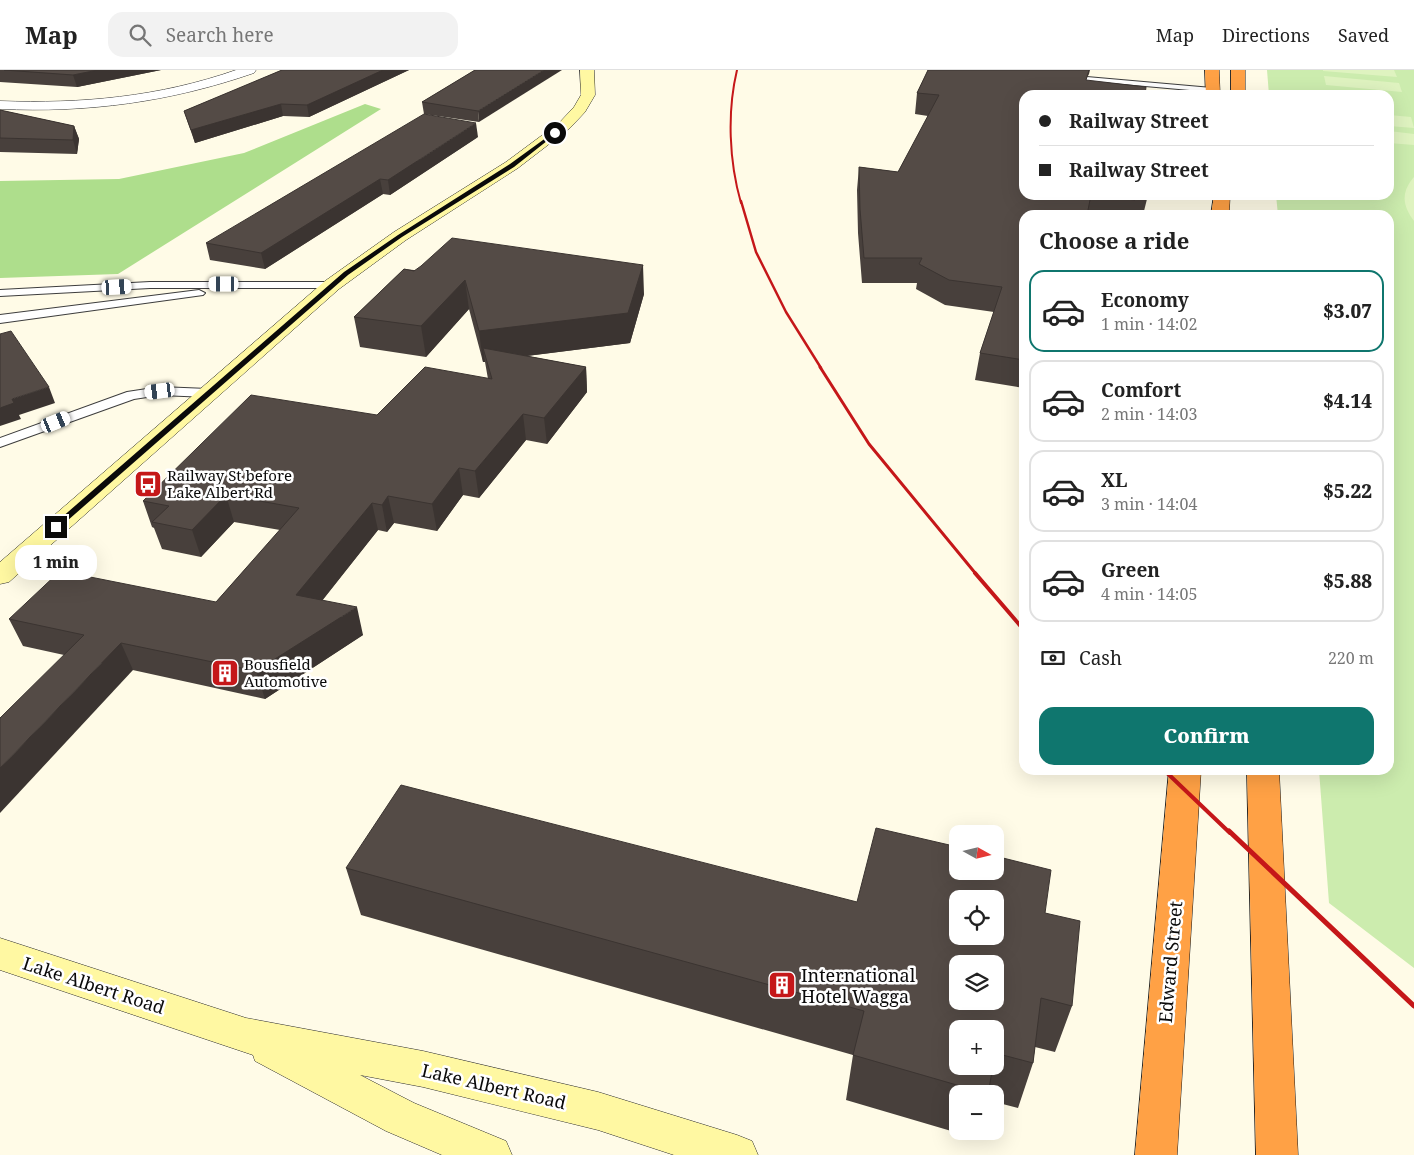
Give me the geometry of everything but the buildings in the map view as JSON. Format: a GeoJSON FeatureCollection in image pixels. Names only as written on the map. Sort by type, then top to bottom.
{"type":"FeatureCollection","features":[{"type":"Feature","properties":{"kind":"highway"},"geometry":{"type":"LineString","coordinates":[[1212,70],[1213,90]]}},
{"type":"Feature","properties":{"kind":"highway"},"geometry":{"type":"LineString","coordinates":[[1238,70],[1238,90]]}},
{"type":"Feature","properties":{"kind":"highway","name":"Edward Street"},"geometry":{"type":"LineString","coordinates":[[1156,1155],[1185,775]]}},
{"type":"Feature","properties":{"kind":"highway"},"geometry":{"type":"LineString","coordinates":[[1263,775],[1277,1155]]}},
{"type":"Feature","properties":{"kind":"street"},"geometry":{"type":"LineString","coordinates":[[0,105],[75,107],[114,104],[186,92],[249,70]]}},
{"type":"Feature","properties":{"kind":"street"},"geometry":{"type":"LineString","coordinates":[[0,576],[332,285],[400,236],[512,166],[559,130],[580,109],[588,95],[587,70]]}},
{"type":"Feature","properties":{"kind":"street","name":"Lake Albert Road"},"geometry":{"type":"LineString","coordinates":[[0,954],[246,1036],[423,1069],[580,1107],[737,1155]]}},
{"type":"Feature","properties":{"kind":"street","name":"Lake Albert Road"},"geometry":{"type":"LineString","coordinates":[[246,1036],[400,1117],[491,1155]]}},
{"type":"Feature","properties":{"kind":"lane"},"geometry":{"type":"LineString","coordinates":[[1061,76],[1186,90]]}},
{"type":"Feature","properties":{"kind":"lane"},"geometry":{"type":"LineString","coordinates":[[0,319],[270,284]]}},
{"type":"Feature","properties":{"kind":"lane"},"geometry":{"type":"LineString","coordinates":[[0,293],[150,285],[332,285]]}},
{"type":"Feature","properties":{"kind":"lane"},"geometry":{"type":"LineString","coordinates":[[0,443],[132,394],[160,391],[208,393]]}},
{"type":"Feature","properties":{"kind":"green space"},"geometry":{"type":"Polygon","coordinates":[[[1267,70],[1414,70],[1414,968],[1329,903],[1319,775],[1394,775],[1394,210],[1278,210],[1276,200],[1394,200],[1394,90],[1269,90],[1267,70]]]}},
{"type":"Feature","properties":{"kind":"green space"},"geometry":{"type":"Polygon","coordinates":[[[1394,70],[1397,77],[1323,71],[1394,70]]]}},
{"type":"Feature","properties":{"kind":"green space"},"geometry":{"type":"Polygon","coordinates":[[[1324,76],[1399,83],[1402,92],[1394,90],[1326,85],[1324,76]]]}},
{"type":"Feature","properties":{"kind":"green space"},"geometry":{"type":"Polygon","coordinates":[[[365,104],[381,109],[118,274],[0,278],[0,181],[119,179],[244,153],[365,104]]]}},
{"type":"Feature","properties":{"kind":"green space"},"geometry":{"type":"Polygon","coordinates":[[[1394,115],[1411,117],[1414,128],[1394,126],[1394,115]]]}},
{"type":"Feature","properties":{"kind":"green space"},"geometry":{"type":"Polygon","coordinates":[[[1394,132],[1414,134],[1414,145],[1394,143],[1394,132]]]}},
{"type":"Feature","properties":{"kind":"green space"},"geometry":{"type":"Polygon","coordinates":[[[1414,177],[1414,221],[1405,204],[1405,193],[1414,177]]]}},
{"type":"Feature","properties":{"kind":"railway"},"geometry":{"type":"LineString","coordinates":[[737,70],[732,103],[731,136],[734,170],[741,203]]}},
{"type":"Feature","properties":{"kind":"railway"},"geometry":{"type":"LineString","coordinates":[[741,201],[756,252],[786,312],[821,368]]}},
{"type":"Feature","properties":{"kind":"railway"},"geometry":{"type":"LineString","coordinates":[[820,367],[869,444],[976,574]]}},
{"type":"Feature","properties":{"kind":"railway"},"geometry":{"type":"LineString","coordinates":[[975,573],[1019,624]]}},
{"type":"Feature","properties":{"kind":"railway"},"geometry":{"type":"LineString","coordinates":[[1169,775],[1230,833]]}},
{"type":"Feature","properties":{"kind":"railway"},"geometry":{"type":"LineString","coordinates":[[1229,831],[1414,1006]]}},
{"type":"Feature","properties":{"kind":"place","name":"Railway St before Lake Albert Rd"},"geometry":{"type":"Point","coordinates":[148,484]}},
{"type":"Feature","properties":{"kind":"place","name":"Bousfield Automotive"},"geometry":{"type":"Point","coordinates":[225,673]}},
{"type":"Feature","properties":{"kind":"place","name":"International Hotel Wagga"},"geometry":{"type":"Point","coordinates":[782,985]}},
{"type":"Feature","properties":{"kind":"route"},"geometry":{"type":"LineString","coordinates":[[56,527],[298,314],[363,260],[512,166],[555,133]]}}]}
